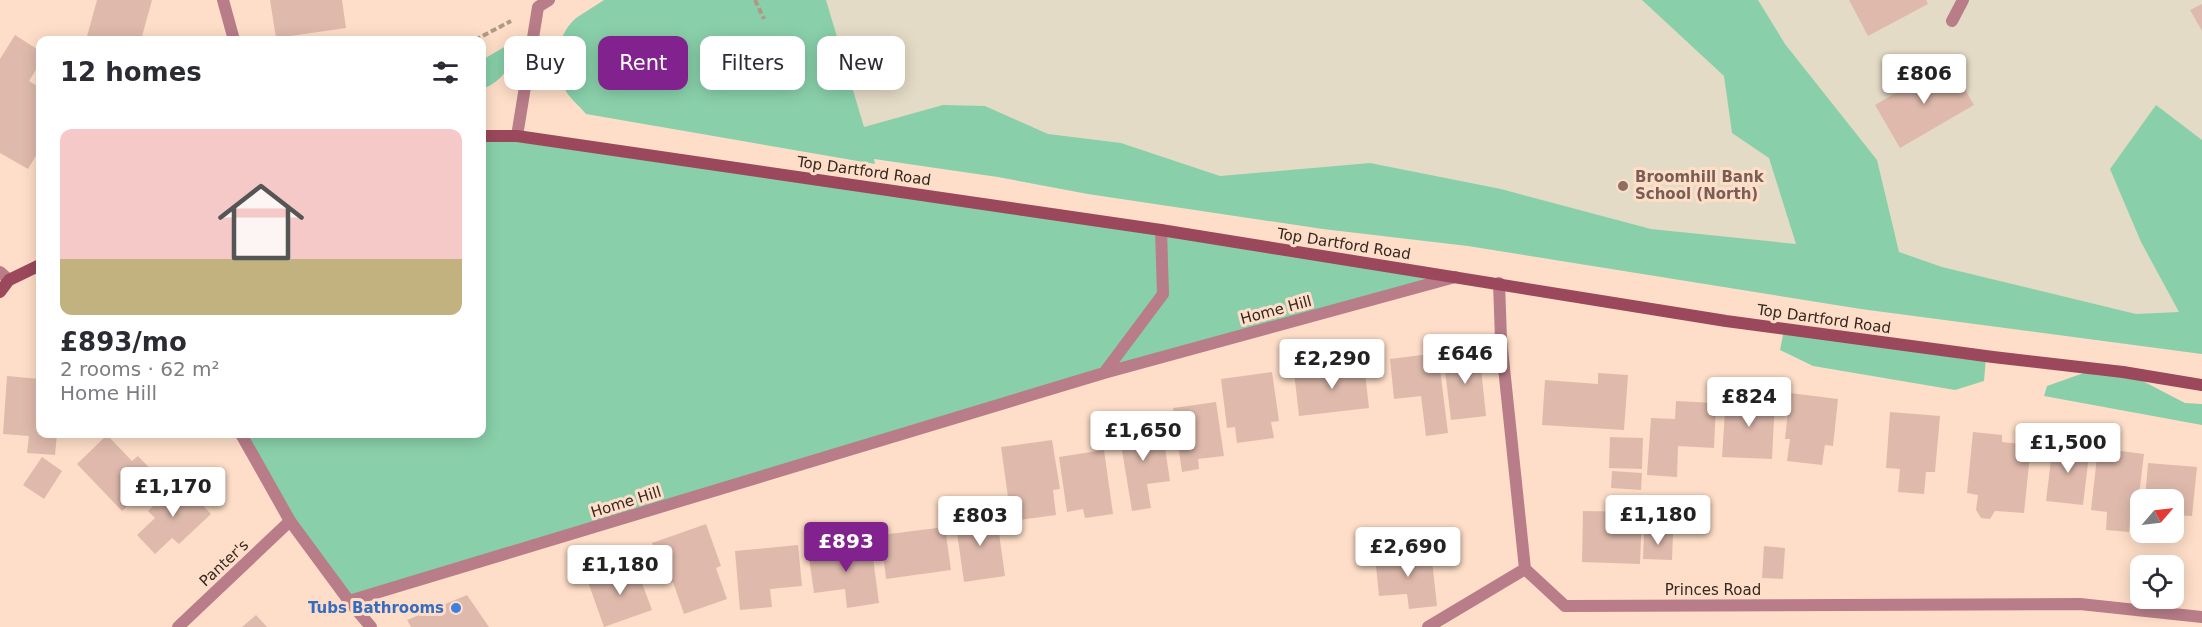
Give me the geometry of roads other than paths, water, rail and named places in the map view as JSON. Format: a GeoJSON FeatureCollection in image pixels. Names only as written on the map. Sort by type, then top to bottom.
{"type":"FeatureCollection","features":[{"type":"Feature","properties":{"kind":"main road","name":"Top Dartford Road"},"geometry":{"type":"LineString","coordinates":[[486,135],[518,136],[1161,230],[1726,321],[2123,372],[2202,385]]}},
{"type":"Feature","properties":{"kind":"main road"},"geometry":{"type":"LineString","coordinates":[[0,292],[5,276],[36,266]]}},
{"type":"Feature","properties":{"kind":"street"},"geometry":{"type":"LineString","coordinates":[[224,0],[233,36]]}},
{"type":"Feature","properties":{"kind":"street"},"geometry":{"type":"LineString","coordinates":[[518,136],[538,7],[549,0]]}},
{"type":"Feature","properties":{"kind":"street"},"geometry":{"type":"LineString","coordinates":[[1952,21],[1963,0]]}},
{"type":"Feature","properties":{"kind":"street"},"geometry":{"type":"LineString","coordinates":[[1104,373],[1163,294],[1161,230]]}},
{"type":"Feature","properties":{"kind":"street","name":"Home Hill"},"geometry":{"type":"LineString","coordinates":[[349,601],[1104,373],[1456,276]]}},
{"type":"Feature","properties":{"kind":"street"},"geometry":{"type":"LineString","coordinates":[[1428,627],[1525,569],[1501,339],[1499,284]]}},
{"type":"Feature","properties":{"kind":"street"},"geometry":{"type":"LineString","coordinates":[[243,438],[290,521],[371,627]]}},
{"type":"Feature","properties":{"kind":"street","name":"Panter's"},"geometry":{"type":"LineString","coordinates":[[178,627],[290,521]]}},
{"type":"Feature","properties":{"kind":"street","name":"Princes Road"},"geometry":{"type":"LineString","coordinates":[[1525,569],[1565,606],[2080,604],[2202,617]]}},
{"type":"Feature","properties":{"kind":"place","name":"Broomhill Bank School (North)"},"geometry":{"type":"Point","coordinates":[1623,186]}},
{"type":"Feature","properties":{"kind":"place","name":"Tubs Bathrooms"},"geometry":{"type":"Point","coordinates":[456,608]}}]}
